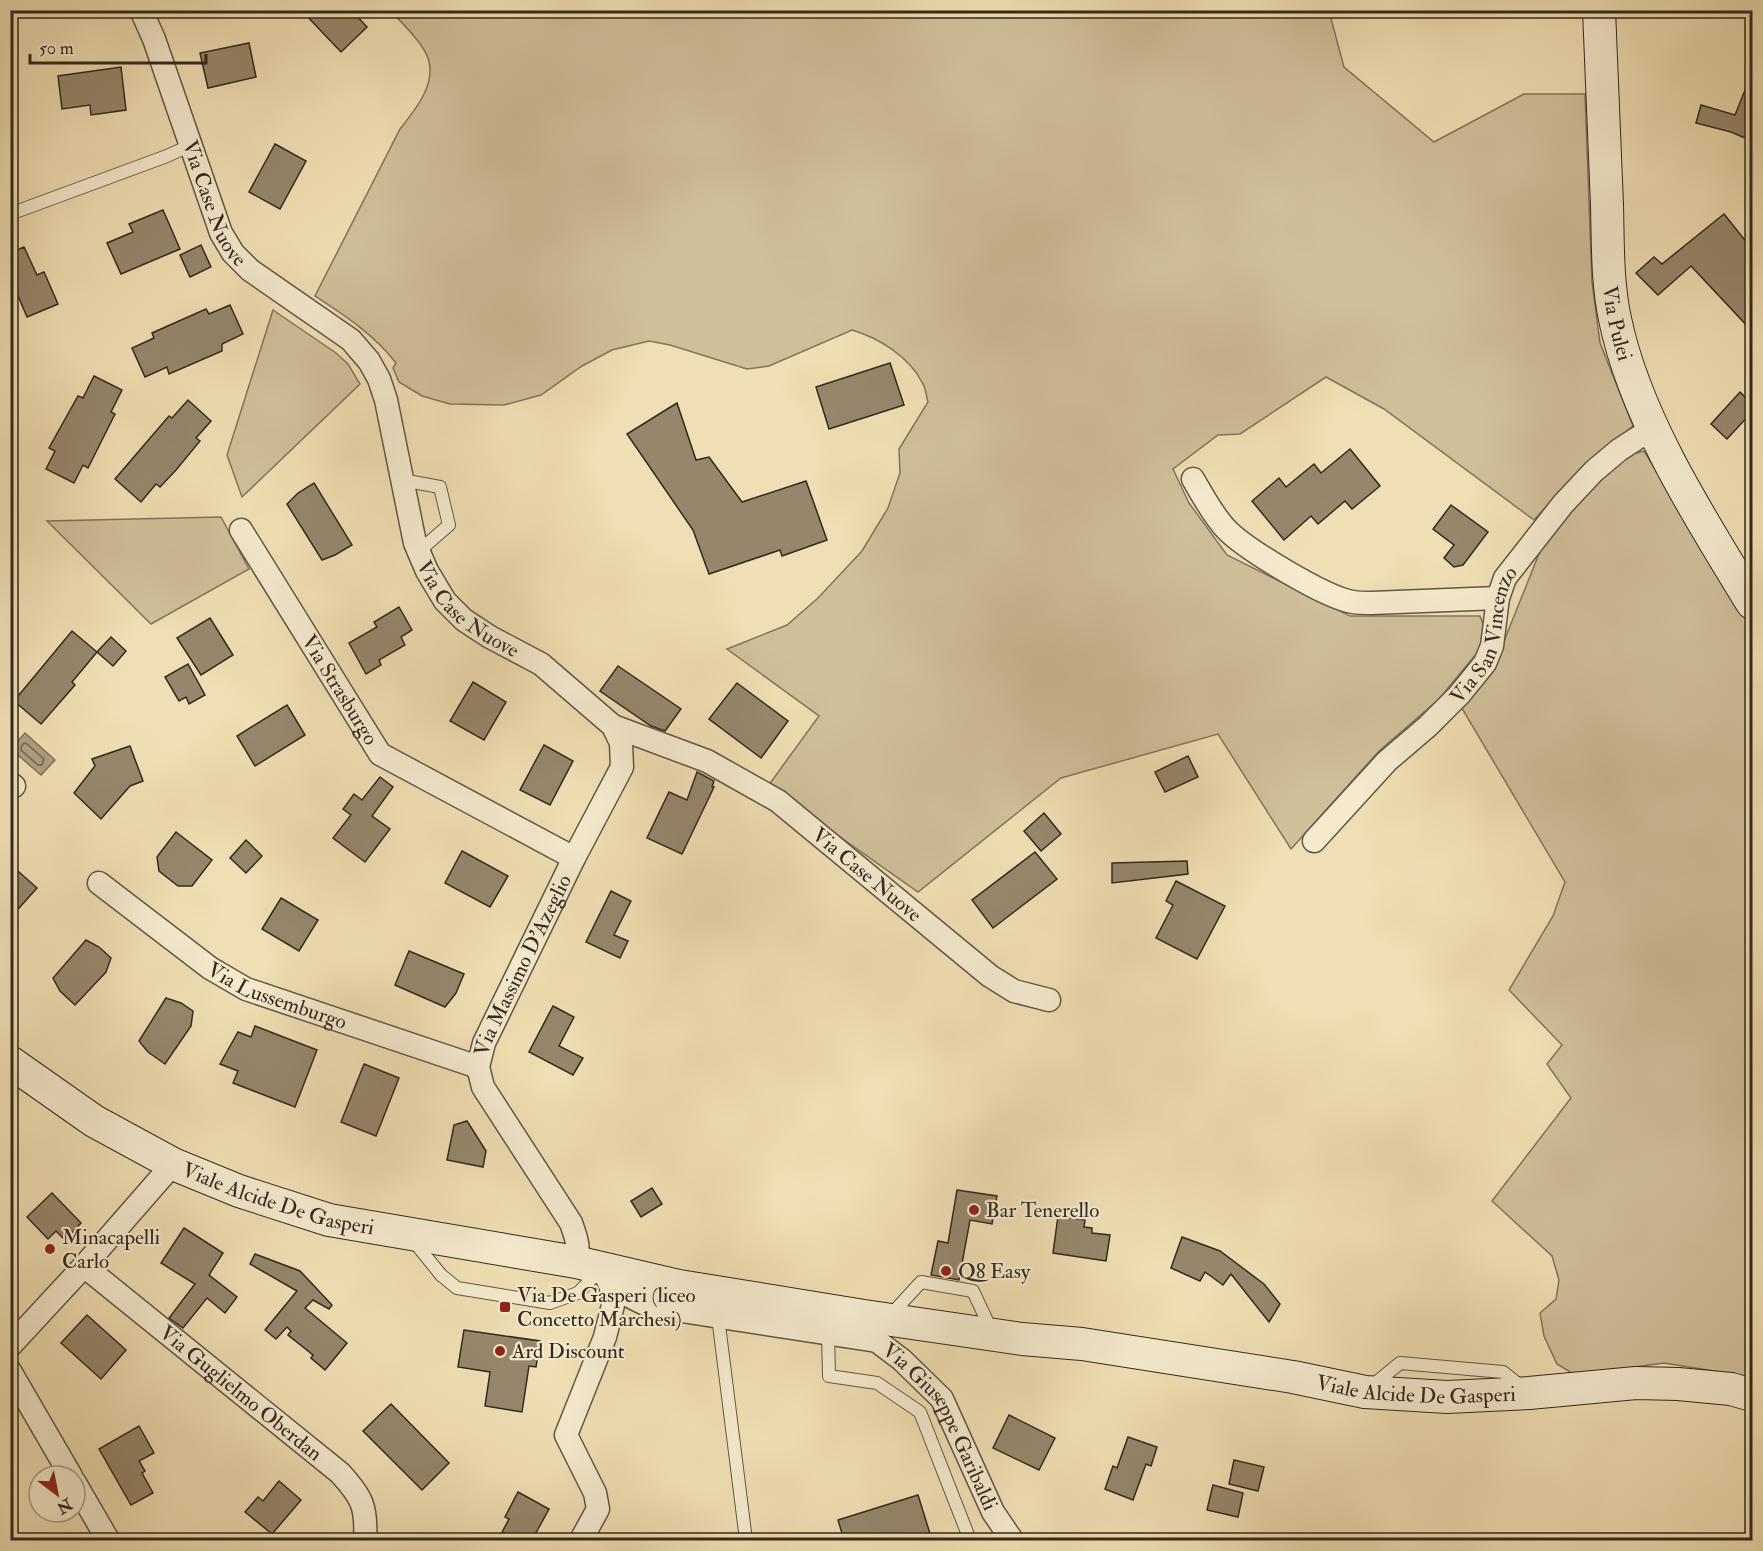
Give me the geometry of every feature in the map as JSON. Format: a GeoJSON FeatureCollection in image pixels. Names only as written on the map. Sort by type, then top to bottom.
{"type":"FeatureCollection","features":[{"type":"Feature","properties":{"kind":"main road","name":"Via Pulei"},"geometry":{"type":"LineString","coordinates":[[1599,10],[1609,265],[1615,317],[1628,368],[1653,428],[1708,532],[1752,603]]}},
{"type":"Feature","properties":{"kind":"main road","name":"Viale Alcide De Gasperi"},"geometry":{"type":"LineString","coordinates":[[10,1062],[94,1121],[173,1164],[239,1191],[329,1220],[601,1271]]}},
{"type":"Feature","properties":{"kind":"main road"},"geometry":{"type":"LineString","coordinates":[[601,1271],[683,1273],[1026,1327],[1082,1344]]}},
{"type":"Feature","properties":{"kind":"main road"},"geometry":{"type":"LineString","coordinates":[[601,1271],[871,1329],[1082,1344]]}},
{"type":"Feature","properties":{"kind":"main road","name":"Viale Alcide De Gasperi"},"geometry":{"type":"LineString","coordinates":[[1082,1344],[1293,1377],[1365,1392],[1448,1397],[1529,1393],[1636,1383],[1731,1389],[1752,1395]]}},
{"type":"Feature","properties":{"kind":"street","name":"Via Case Nuove"},"geometry":{"type":"LineString","coordinates":[[141,10],[154,39],[221,233],[233,254],[250,270],[351,340],[369,361],[379,379],[386,400],[415,543],[427,571],[445,601],[464,620],[490,637],[541,664],[613,726],[707,761],[778,801],[990,976],[1014,991],[1050,1000]]}},
{"type":"Feature","properties":{"kind":"street","name":"Via San Vincenzo"},"geometry":{"type":"LineString","coordinates":[[1314,841],[1387,761],[1428,726],[1485,663],[1492,646],[1498,598],[1505,578],[1563,504],[1594,471],[1619,450],[1653,428]]}},
{"type":"Feature","properties":{"kind":"street"},"geometry":{"type":"LineString","coordinates":[[1192,479],[1226,529],[1245,545],[1330,594],[1352,602],[1371,603],[1498,598]]}},
{"type":"Feature","properties":{"kind":"street","name":"Via Strasburgo"},"geometry":{"type":"LineString","coordinates":[[241,530],[380,753],[574,858]]}},
{"type":"Feature","properties":{"kind":"street","name":"Via Massimo D'Azeglio"},"geometry":{"type":"LineString","coordinates":[[581,1540],[598,1509],[595,1493],[566,1435],[605,1337],[613,1305],[601,1271],[579,1251],[571,1222],[483,1087],[478,1067],[484,1044],[574,858],[622,767],[621,743],[613,726]]}},
{"type":"Feature","properties":{"kind":"street","name":"Via Lussemburgo"},"geometry":{"type":"LineString","coordinates":[[99,883],[210,968],[246,989],[478,1067]]}},
{"type":"Feature","properties":{"kind":"street"},"geometry":{"type":"LineString","coordinates":[[10,1346],[173,1164]]}},
{"type":"Feature","properties":{"kind":"street"},"geometry":{"type":"LineString","coordinates":[[571,1222],[598,1254],[601,1271],[649,1306],[828,1334],[871,1329]]}},
{"type":"Feature","properties":{"kind":"street","name":"Via Guglielmo Oberdan"},"geometry":{"type":"LineString","coordinates":[[84,1266],[340,1473],[359,1494],[366,1523],[365,1540]]}},
{"type":"Feature","properties":{"kind":"street"},"geometry":{"type":"LineString","coordinates":[[605,1337],[621,1321],[649,1306]]}},
{"type":"Feature","properties":{"kind":"street","name":"Via Giuseppe Garibaldi"},"geometry":{"type":"LineString","coordinates":[[871,1329],[942,1399],[993,1512],[1012,1540]]}},
{"type":"Feature","properties":{"kind":"street"},"geometry":{"type":"LineString","coordinates":[[10,1371],[64,1464]]}},
{"type":"Feature","properties":{"kind":"street"},"geometry":{"type":"LineString","coordinates":[[87,1504],[108,1540]]}},
{"type":"Feature","properties":{"kind":"lane"},"geometry":{"type":"LineString","coordinates":[[10,214],[191,146]]}},
{"type":"Feature","properties":{"kind":"lane"},"geometry":{"type":"LineString","coordinates":[[402,480],[440,487],[448,525],[418,551]]}},
{"type":"Feature","properties":{"kind":"lane"},"geometry":{"type":"LineString","coordinates":[[407,1233],[441,1275],[457,1288],[550,1303],[578,1293],[601,1271]]}},
{"type":"Feature","properties":{"kind":"lane"},"geometry":{"type":"LineString","coordinates":[[718,1317],[746,1540]]}},
{"type":"Feature","properties":{"kind":"lane"},"geometry":{"type":"LineString","coordinates":[[828,1334],[830,1376],[878,1383],[920,1412],[970,1540]]}},
{"type":"Feature","properties":{"kind":"shaded area"},"geometry":{"type":"Polygon","coordinates":[[[391,11],[1329,11],[1344,67],[1434,142],[1524,94],[1585,94],[1592,282],[1600,343],[1633,426],[1581,468],[1534,520],[1384,409],[1326,377],[1240,434],[1218,435],[1173,469],[1189,503],[1227,555],[1350,616],[1480,616],[1486,632],[1477,653],[1439,699],[1379,751],[1291,849],[1218,734],[1061,778],[918,892],[768,786],[819,716],[727,649],[787,625],[818,598],[862,551],[888,508],[900,473],[899,449],[928,402],[924,386],[917,374],[902,357],[883,343],[852,330],[769,366],[747,369],[670,345],[649,341],[612,350],[582,366],[541,395],[504,405],[450,404],[422,396],[399,382],[393,368],[396,363],[379,343],[348,318],[315,296],[400,129],[423,96],[430,77],[428,58],[422,46],[391,11]]]}},
{"type":"Feature","properties":{"kind":"shaded area"},"geometry":{"type":"Polygon","coordinates":[[[273,310],[336,353],[348,364],[360,384],[242,497],[227,455],[273,310]]]}},
{"type":"Feature","properties":{"kind":"shaded area"},"geometry":{"type":"Polygon","coordinates":[[[1644,451],[1752,627],[1752,1377],[1664,1363],[1575,1375],[1557,1364],[1544,1336],[1540,1313],[1556,1299],[1559,1280],[1552,1256],[1492,1201],[1571,1098],[1547,1064],[1562,1045],[1509,990],[1553,916],[1565,882],[1460,705],[1496,661],[1541,549],[1600,475],[1626,456],[1644,451]]]}},
{"type":"Feature","properties":{"kind":"shaded area"},"geometry":{"type":"Polygon","coordinates":[[[221,517],[249,569],[151,624],[47,521],[221,517]]]}},
{"type":"Feature","properties":{"kind":"water"},"geometry":{"type":"Polygon","coordinates":[[[25,733],[55,760],[41,775],[11,749],[25,733]]]}},
{"type":"Feature","properties":{"kind":"building"},"geometry":{"type":"Polygon","coordinates":[[[301,10],[351,10],[367,27],[341,52],[301,10]]]}},
{"type":"Feature","properties":{"kind":"building"},"geometry":{"type":"Polygon","coordinates":[[[249,43],[256,77],[208,88],[200,53],[249,43]]]}},
{"type":"Feature","properties":{"kind":"building"},"geometry":{"type":"Polygon","coordinates":[[[121,67],[126,110],[91,115],[90,105],[62,109],[58,76],[121,67]]]}},
{"type":"Feature","properties":{"kind":"building"},"geometry":{"type":"Polygon","coordinates":[[[1752,73],[1752,141],[1731,132],[1696,123],[1701,105],[1735,115],[1752,73]]]}},
{"type":"Feature","properties":{"kind":"building"},"geometry":{"type":"Polygon","coordinates":[[[275,144],[306,161],[280,209],[249,192],[275,144]]]}},
{"type":"Feature","properties":{"kind":"building"},"geometry":{"type":"Polygon","coordinates":[[[163,210],[180,249],[121,274],[107,243],[133,232],[129,224],[163,210]]]}},
{"type":"Feature","properties":{"kind":"building"},"geometry":{"type":"Polygon","coordinates":[[[1724,214],[1752,249],[1752,331],[1691,266],[1658,295],[1636,273],[1654,257],[1662,264],[1724,214]]]}},
{"type":"Feature","properties":{"kind":"building"},"geometry":{"type":"Polygon","coordinates":[[[201,245],[211,267],[190,277],[180,255],[201,245]]]}},
{"type":"Feature","properties":{"kind":"building"},"geometry":{"type":"Polygon","coordinates":[[[24,247],[37,275],[44,272],[58,304],[27,317],[16,291],[10,293],[10,253],[24,247]]]}},
{"type":"Feature","properties":{"kind":"building"},"geometry":{"type":"Polygon","coordinates":[[[230,305],[243,334],[222,344],[222,351],[169,374],[167,367],[145,377],[132,348],[154,338],[152,333],[206,309],[209,314],[230,305]]]}},
{"type":"Feature","properties":{"kind":"building"},"geometry":{"type":"Polygon","coordinates":[[[890,363],[904,405],[829,429],[816,387],[890,363]]]}},
{"type":"Feature","properties":{"kind":"building"},"geometry":{"type":"Polygon","coordinates":[[[94,376],[122,390],[111,412],[115,414],[88,468],[83,465],[74,483],[46,469],[55,451],[49,448],[78,396],[83,398],[94,376]]]}},
{"type":"Feature","properties":{"kind":"building"},"geometry":{"type":"Polygon","coordinates":[[[1740,392],[1752,404],[1752,412],[1727,439],[1711,424],[1740,392]]]}},
{"type":"Feature","properties":{"kind":"building"},"geometry":{"type":"Polygon","coordinates":[[[188,400],[211,421],[196,438],[200,441],[176,470],[160,487],[156,484],[141,502],[115,479],[169,416],[172,418],[188,400]]]}},
{"type":"Feature","properties":{"kind":"building"},"geometry":{"type":"Polygon","coordinates":[[[677,403],[696,460],[709,457],[742,502],[806,481],[827,540],[782,556],[780,550],[709,574],[693,530],[627,434],[677,403]]]}},
{"type":"Feature","properties":{"kind":"building"},"geometry":{"type":"Polygon","coordinates":[[[1350,449],[1380,486],[1352,509],[1345,501],[1318,524],[1311,516],[1284,540],[1252,501],[1279,478],[1286,487],[1314,464],[1321,473],[1350,449]]]}},
{"type":"Feature","properties":{"kind":"building"},"geometry":{"type":"Polygon","coordinates":[[[314,483],[352,545],[322,560],[287,504],[298,493],[314,483]]]}},
{"type":"Feature","properties":{"kind":"building"},"geometry":{"type":"Polygon","coordinates":[[[1451,505],[1488,532],[1463,565],[1454,567],[1444,558],[1454,545],[1433,529],[1451,505]]]}},
{"type":"Feature","properties":{"kind":"building"},"geometry":{"type":"Polygon","coordinates":[[[399,607],[412,630],[401,637],[405,645],[379,660],[381,665],[366,674],[349,643],[377,627],[374,622],[399,607]]]}},
{"type":"Feature","properties":{"kind":"building"},"geometry":{"type":"Polygon","coordinates":[[[210,618],[233,655],[201,675],[177,638],[210,618]]]}},
{"type":"Feature","properties":{"kind":"building"},"geometry":{"type":"Polygon","coordinates":[[[72,631],[97,652],[72,682],[75,685],[41,724],[14,701],[72,631]]]}},
{"type":"Feature","properties":{"kind":"building"},"geometry":{"type":"Polygon","coordinates":[[[111,637],[126,651],[113,666],[97,652],[111,637]]]}},
{"type":"Feature","properties":{"kind":"building"},"geometry":{"type":"Polygon","coordinates":[[[188,664],[205,695],[189,704],[186,697],[179,701],[165,677],[188,664]]]}},
{"type":"Feature","properties":{"kind":"building"},"geometry":{"type":"Polygon","coordinates":[[[618,666],[681,709],[665,731],[651,726],[600,691],[618,666]]]}},
{"type":"Feature","properties":{"kind":"building"},"geometry":{"type":"Polygon","coordinates":[[[473,682],[506,702],[484,740],[450,721],[473,682]]]}},
{"type":"Feature","properties":{"kind":"building"},"geometry":{"type":"Polygon","coordinates":[[[737,683],[788,721],[761,758],[709,719],[737,683]]]}},
{"type":"Feature","properties":{"kind":"building"},"geometry":{"type":"Polygon","coordinates":[[[287,705],[305,735],[255,766],[237,736],[287,705]]]}},
{"type":"Feature","properties":{"kind":"building"},"geometry":{"type":"Polygon","coordinates":[[[544,745],[573,761],[550,805],[520,790],[544,745]]]}},
{"type":"Feature","properties":{"kind":"building"},"geometry":{"type":"Polygon","coordinates":[[[130,746],[143,781],[130,786],[101,819],[74,793],[95,766],[92,759],[130,746]]]}},
{"type":"Feature","properties":{"kind":"building"},"geometry":{"type":"Polygon","coordinates":[[[1188,756],[1198,777],[1165,792],[1155,772],[1188,756]]]}},
{"type":"Feature","properties":{"kind":"building"},"geometry":{"type":"Polygon","coordinates":[[[697,772],[714,781],[712,787],[714,787],[682,854],[647,838],[669,792],[687,800],[697,772]]]}},
{"type":"Feature","properties":{"kind":"building"},"geometry":{"type":"Polygon","coordinates":[[[380,777],[393,787],[372,816],[390,829],[365,862],[333,838],[351,815],[343,809],[354,794],[362,800],[380,777]]]}},
{"type":"Feature","properties":{"kind":"building"},"geometry":{"type":"Polygon","coordinates":[[[1044,813],[1061,834],[1041,851],[1024,831],[1044,813]]]}},
{"type":"Feature","properties":{"kind":"building"},"geometry":{"type":"Polygon","coordinates":[[[176,832],[212,860],[192,886],[178,886],[159,871],[157,857],[176,832]]]}},
{"type":"Feature","properties":{"kind":"building"},"geometry":{"type":"Polygon","coordinates":[[[246,840],[262,856],[246,873],[230,858],[246,840]]]}},
{"type":"Feature","properties":{"kind":"building"},"geometry":{"type":"Polygon","coordinates":[[[462,851],[508,876],[490,907],[445,883],[462,851]]]}},
{"type":"Feature","properties":{"kind":"building"},"geometry":{"type":"Polygon","coordinates":[[[1035,852],[1057,879],[993,928],[972,900],[1035,852]]]}},
{"type":"Feature","properties":{"kind":"building"},"geometry":{"type":"Polygon","coordinates":[[[1187,861],[1188,874],[1112,883],[1112,863],[1187,861]]]}},
{"type":"Feature","properties":{"kind":"building"},"geometry":{"type":"Polygon","coordinates":[[[10,864],[37,888],[10,918],[10,864]]]}},
{"type":"Feature","properties":{"kind":"building"},"geometry":{"type":"Polygon","coordinates":[[[1176,881],[1225,906],[1197,959],[1156,938],[1173,905],[1166,901],[1176,881]]]}},
{"type":"Feature","properties":{"kind":"building"},"geometry":{"type":"Polygon","coordinates":[[[611,891],[631,901],[614,935],[628,941],[620,958],[586,942],[611,891]]]}},
{"type":"Feature","properties":{"kind":"building"},"geometry":{"type":"Polygon","coordinates":[[[281,898],[318,920],[299,951],[262,929],[281,898]]]}},
{"type":"Feature","properties":{"kind":"building"},"geometry":{"type":"Polygon","coordinates":[[[86,940],[99,947],[111,958],[106,972],[75,1005],[60,991],[53,978],[86,940]]]}},
{"type":"Feature","properties":{"kind":"building"},"geometry":{"type":"Polygon","coordinates":[[[409,951],[464,974],[456,993],[445,1007],[395,985],[409,951]]]}},
{"type":"Feature","properties":{"kind":"building"},"geometry":{"type":"Polygon","coordinates":[[[166,998],[181,1003],[193,1011],[191,1026],[165,1064],[148,1052],[139,1041],[166,998]]]}},
{"type":"Feature","properties":{"kind":"building"},"geometry":{"type":"Polygon","coordinates":[[[553,1006],[574,1017],[559,1046],[583,1058],[573,1075],[529,1052],[553,1006]]]}},
{"type":"Feature","properties":{"kind":"building"},"geometry":{"type":"Polygon","coordinates":[[[255,1026],[317,1050],[295,1107],[233,1083],[238,1071],[220,1064],[238,1032],[251,1037],[255,1026]]]}},
{"type":"Feature","properties":{"kind":"building"},"geometry":{"type":"Polygon","coordinates":[[[364,1064],[399,1078],[376,1136],[341,1122],[364,1064]]]}},
{"type":"Feature","properties":{"kind":"building"},"geometry":{"type":"Polygon","coordinates":[[[467,1121],[486,1151],[483,1167],[447,1160],[454,1125],[467,1121]]]}},
{"type":"Feature","properties":{"kind":"building"},"geometry":{"type":"Polygon","coordinates":[[[652,1188],[662,1204],[641,1217],[631,1201],[652,1188]]]}},
{"type":"Feature","properties":{"kind":"building"},"geometry":{"type":"Polygon","coordinates":[[[957,1190],[997,1196],[992,1224],[970,1220],[959,1280],[931,1275],[938,1241],[948,1243],[957,1190]]]}},
{"type":"Feature","properties":{"kind":"building"},"geometry":{"type":"Polygon","coordinates":[[[52,1193],[81,1223],[65,1240],[56,1231],[48,1239],[27,1217],[52,1193]]]}},
{"type":"Feature","properties":{"kind":"building"},"geometry":{"type":"Polygon","coordinates":[[[1058,1216],[1085,1220],[1084,1227],[1092,1228],[1092,1233],[1110,1235],[1106,1261],[1053,1253],[1058,1216]]]}},
{"type":"Feature","properties":{"kind":"building"},"geometry":{"type":"Polygon","coordinates":[[[184,1228],[223,1253],[209,1275],[237,1297],[225,1313],[207,1298],[183,1328],[169,1318],[195,1284],[161,1263],[184,1228]]]}},
{"type":"Feature","properties":{"kind":"building"},"geometry":{"type":"Polygon","coordinates":[[[1182,1237],[1220,1251],[1264,1284],[1280,1304],[1269,1322],[1231,1274],[1223,1285],[1205,1272],[1200,1281],[1171,1268],[1182,1237]]]}},
{"type":"Feature","properties":{"kind":"building"},"geometry":{"type":"Polygon","coordinates":[[[255,1254],[300,1271],[332,1305],[329,1309],[313,1300],[305,1308],[347,1343],[325,1370],[311,1358],[313,1355],[288,1335],[291,1331],[287,1327],[276,1339],[265,1330],[297,1291],[250,1264],[255,1254]]]}},
{"type":"Feature","properties":{"kind":"building"},"geometry":{"type":"Polygon","coordinates":[[[87,1315],[126,1350],[101,1379],[61,1343],[87,1315]]]}},
{"type":"Feature","properties":{"kind":"building"},"geometry":{"type":"Polygon","coordinates":[[[464,1330],[540,1341],[536,1367],[529,1366],[522,1412],[485,1406],[490,1372],[458,1367],[464,1330]]]}},
{"type":"Feature","properties":{"kind":"building"},"geometry":{"type":"Polygon","coordinates":[[[391,1404],[449,1463],[422,1490],[363,1431],[391,1404]]]}},
{"type":"Feature","properties":{"kind":"building"},"geometry":{"type":"Polygon","coordinates":[[[1009,1415],[1055,1438],[1039,1470],[993,1448],[1009,1415]]]}},
{"type":"Feature","properties":{"kind":"building"},"geometry":{"type":"Polygon","coordinates":[[[139,1426],[154,1453],[139,1461],[145,1471],[142,1473],[153,1493],[131,1505],[99,1449],[139,1426]]]}},
{"type":"Feature","properties":{"kind":"building"},"geometry":{"type":"Polygon","coordinates":[[[1128,1437],[1157,1447],[1151,1466],[1146,1464],[1133,1500],[1105,1489],[1113,1466],[1117,1468],[1128,1437]]]}},
{"type":"Feature","properties":{"kind":"building"},"geometry":{"type":"Polygon","coordinates":[[[1234,1460],[1264,1467],[1258,1491],[1229,1484],[1234,1460]]]}},
{"type":"Feature","properties":{"kind":"building"},"geometry":{"type":"Polygon","coordinates":[[[279,1481],[301,1500],[272,1534],[245,1512],[258,1497],[263,1501],[279,1481]]]}},
{"type":"Feature","properties":{"kind":"building"},"geometry":{"type":"Polygon","coordinates":[[[1213,1485],[1243,1493],[1238,1517],[1207,1510],[1213,1485]]]}},
{"type":"Feature","properties":{"kind":"building"},"geometry":{"type":"Polygon","coordinates":[[[518,1492],[549,1509],[532,1540],[498,1540],[509,1519],[505,1517],[518,1492]]]}},
{"type":"Feature","properties":{"kind":"building"},"geometry":{"type":"Polygon","coordinates":[[[918,1495],[932,1540],[844,1540],[838,1520],[918,1495]]]}},
{"type":"Feature","properties":{"kind":"place","name":"Bar Tenerello"},"geometry":{"type":"Point","coordinates":[974,1210]}},
{"type":"Feature","properties":{"kind":"place","name":"Minacapelli Carlo"},"geometry":{"type":"Point","coordinates":[50,1249]}},
{"type":"Feature","properties":{"kind":"place","name":"Q8 Easy"},"geometry":{"type":"Point","coordinates":[946,1271]}},
{"type":"Feature","properties":{"kind":"place","name":"Via De Gasperi (liceo Concetto Marchesi)"},"geometry":{"type":"Point","coordinates":[505,1307]}},
{"type":"Feature","properties":{"kind":"place","name":"Ard Discount"},"geometry":{"type":"Point","coordinates":[500,1351]}}]}
